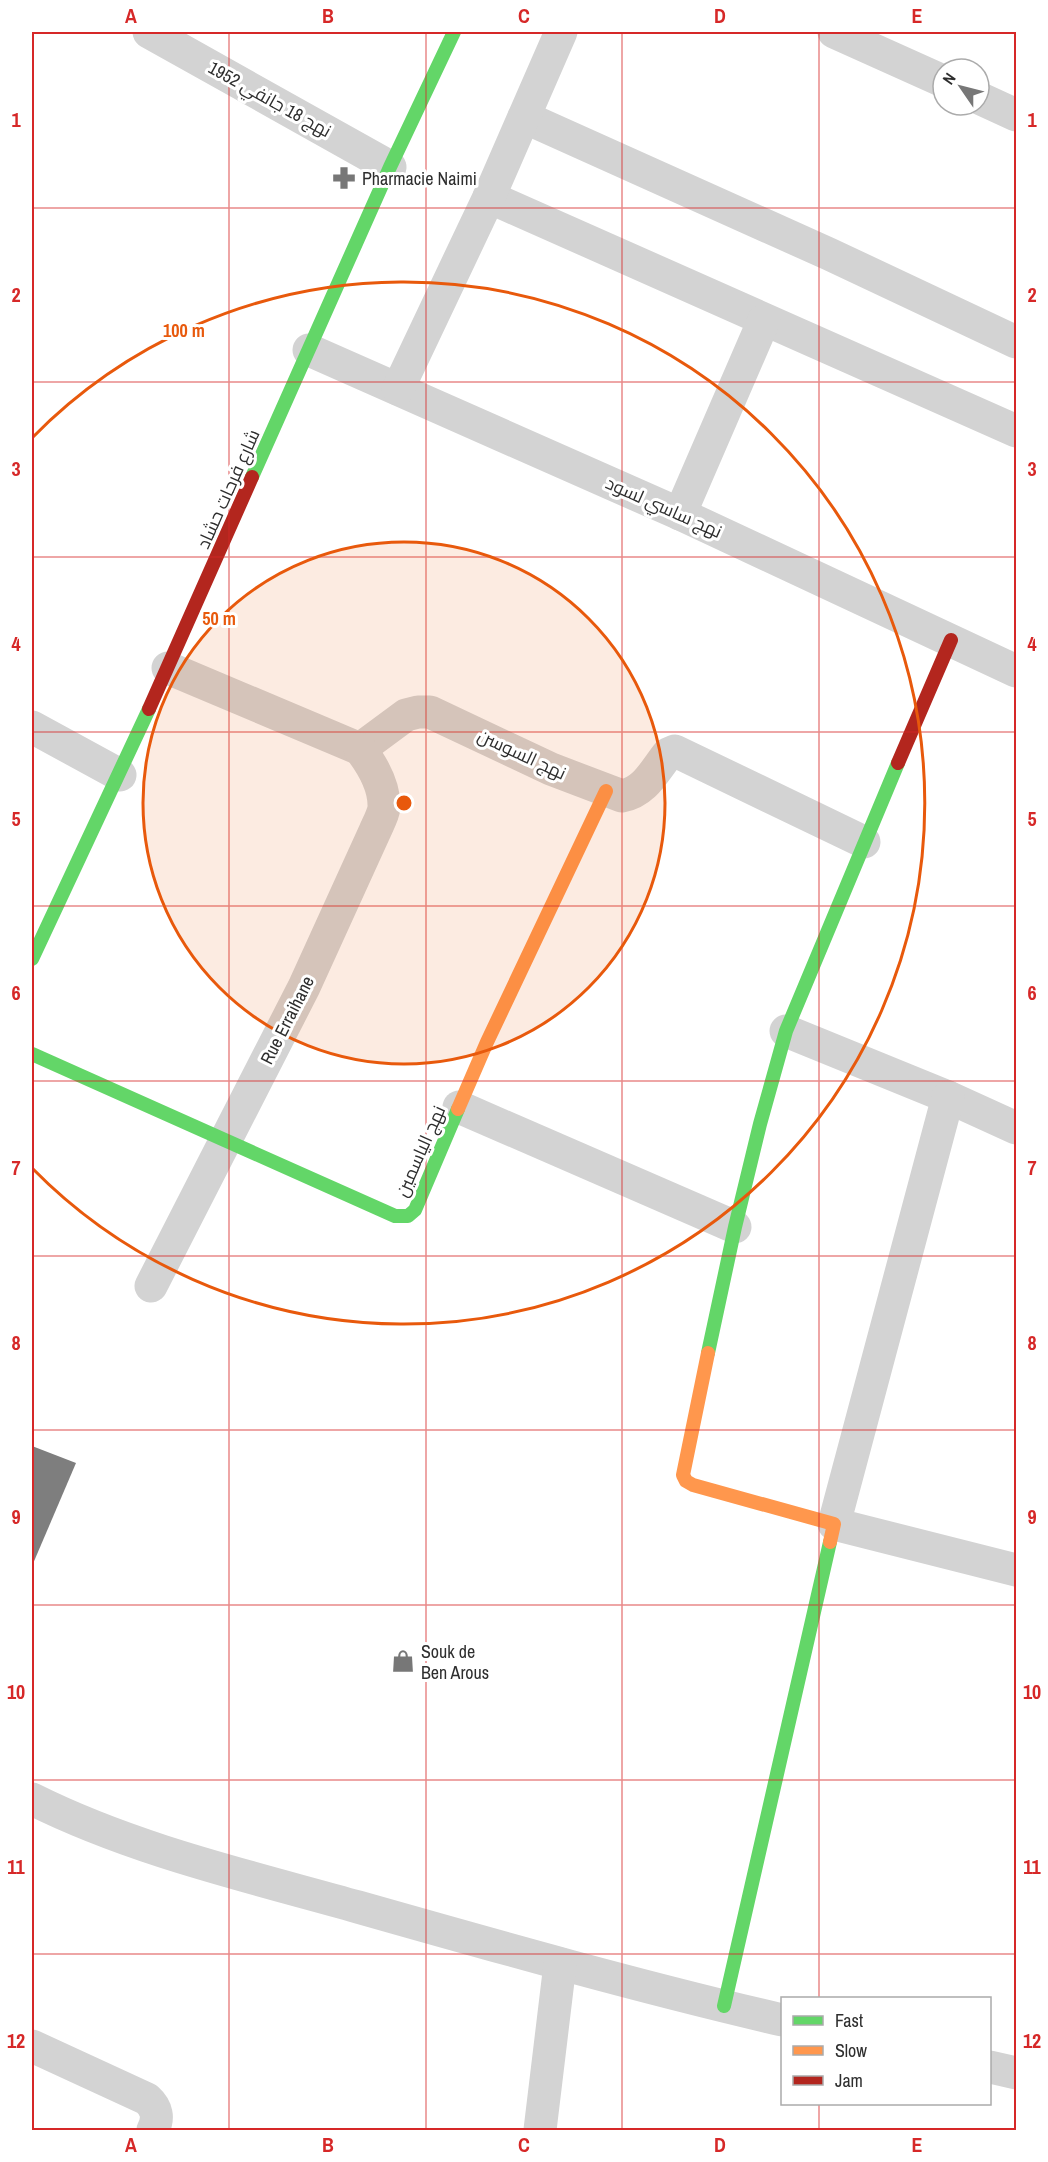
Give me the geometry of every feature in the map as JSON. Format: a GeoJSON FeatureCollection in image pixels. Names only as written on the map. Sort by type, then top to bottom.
{"type":"FeatureCollection","features":[{"type":"Feature","properties":{"kind":"street","name":"نهج 18 جانفي 1952"},"geometry":{"type":"LineString","coordinates":[[149,32],[390,167]]}},
{"type":"Feature","properties":{"kind":"street","name":"شارع فرحات حشاد"},"geometry":{"type":"LineString","coordinates":[[32,959],[120,775],[390,167],[454,32]]}},
{"type":"Feature","properties":{"kind":"street"},"geometry":{"type":"LineString","coordinates":[[398,389],[489,197],[561,32]]}},
{"type":"Feature","properties":{"kind":"street"},"geometry":{"type":"LineString","coordinates":[[834,32],[931,76]]}},
{"type":"Feature","properties":{"kind":"street"},"geometry":{"type":"LineString","coordinates":[[991,103],[1017,115]]}},
{"type":"Feature","properties":{"kind":"street"},"geometry":{"type":"LineString","coordinates":[[524,117],[818,249],[1017,342]]}},
{"type":"Feature","properties":{"kind":"street"},"geometry":{"type":"LineString","coordinates":[[489,197],[1017,432]]}},
{"type":"Feature","properties":{"kind":"street"},"geometry":{"type":"LineString","coordinates":[[680,514],[764,320]]}},
{"type":"Feature","properties":{"kind":"street","name":"نهج ساسي لسود"},"geometry":{"type":"LineString","coordinates":[[309,350],[680,514],[1017,671]]}},
{"type":"Feature","properties":{"kind":"street"},"geometry":{"type":"LineString","coordinates":[[951,640],[786,1031],[735,1227],[682,1474],[686,1481],[693,1485],[834,1524],[1017,1570]]}},
{"type":"Feature","properties":{"kind":"street"},"geometry":{"type":"LineString","coordinates":[[168,668],[360,750]]}},
{"type":"Feature","properties":{"kind":"street","name":"نهج السوسن"},"geometry":{"type":"LineString","coordinates":[[360,750],[406,715],[430,712],[551,769],[622,796],[640,790],[668,754],[675,751],[864,842]]}},
{"type":"Feature","properties":{"kind":"street"},"geometry":{"type":"LineString","coordinates":[[32,727],[120,775]]}},
{"type":"Feature","properties":{"kind":"street","name":"Rue Erraihane"},"geometry":{"type":"LineString","coordinates":[[151,1286],[304,987],[384,809],[381,787],[372,764],[360,750]]}},
{"type":"Feature","properties":{"kind":"street","name":"نهج الياسمين"},"geometry":{"type":"LineString","coordinates":[[32,1054],[395,1216],[408,1215],[415,1210],[487,1042],[606,791]]}},
{"type":"Feature","properties":{"kind":"street"},"geometry":{"type":"LineString","coordinates":[[786,1031],[948,1097],[1017,1128]]}},
{"type":"Feature","properties":{"kind":"street"},"geometry":{"type":"LineString","coordinates":[[724,2006],[834,1524],[948,1097]]}},
{"type":"Feature","properties":{"kind":"street"},"geometry":{"type":"LineString","coordinates":[[459,1107],[735,1227]]}},
{"type":"Feature","properties":{"kind":"street"},"geometry":{"type":"LineString","coordinates":[[32,1799],[75,1821],[189,1860],[560,1964],[781,2020]]}},
{"type":"Feature","properties":{"kind":"street"},"geometry":{"type":"LineString","coordinates":[[540,2130],[560,1964]]}},
{"type":"Feature","properties":{"kind":"street"},"geometry":{"type":"LineString","coordinates":[[32,2046],[147,2099],[154,2105],[161,2128]]}},
{"type":"Feature","properties":{"kind":"street"},"geometry":{"type":"LineString","coordinates":[[991,2067],[1017,2073]]}},
{"type":"Feature","properties":{"kind":"building"},"geometry":{"type":"Polygon","coordinates":[[[32,1446],[76,1463],[32,1566],[32,1446]]]}},
{"type":"Feature","properties":{"kind":"traffic: fast"},"geometry":{"type":"LineString","coordinates":[[252,477],[390,167],[454,32]]}},
{"type":"Feature","properties":{"kind":"traffic: fast"},"geometry":{"type":"LineString","coordinates":[[32,959],[149,709]]}},
{"type":"Feature","properties":{"kind":"traffic: fast"},"geometry":{"type":"LineString","coordinates":[[708,1353],[735,1227],[786,1031],[898,763]]}},
{"type":"Feature","properties":{"kind":"traffic: fast"},"geometry":{"type":"LineString","coordinates":[[32,1054],[395,1216],[408,1216],[415,1210],[458,1109]]}},
{"type":"Feature","properties":{"kind":"traffic: fast"},"geometry":{"type":"LineString","coordinates":[[724,2006],[830,1542]]}},
{"type":"Feature","properties":{"kind":"traffic: slow"},"geometry":{"type":"LineString","coordinates":[[458,1109],[487,1042],[606,791]]}},
{"type":"Feature","properties":{"kind":"traffic: slow"},"geometry":{"type":"LineString","coordinates":[[708,1353],[683,1475],[686,1481],[693,1485],[834,1524],[830,1542]]}},
{"type":"Feature","properties":{"kind":"traffic: jam"},"geometry":{"type":"LineString","coordinates":[[149,709],[252,477]]}},
{"type":"Feature","properties":{"kind":"traffic: jam"},"geometry":{"type":"LineString","coordinates":[[898,763],[951,640]]}},
{"type":"Feature","properties":{"kind":"place","name":"Pharmacie Naimi"},"geometry":{"type":"Point","coordinates":[344,178]}},
{"type":"Feature","properties":{"kind":"place","name":"Souk de Ben Arous"},"geometry":{"type":"Point","coordinates":[403,1661]}}]}
